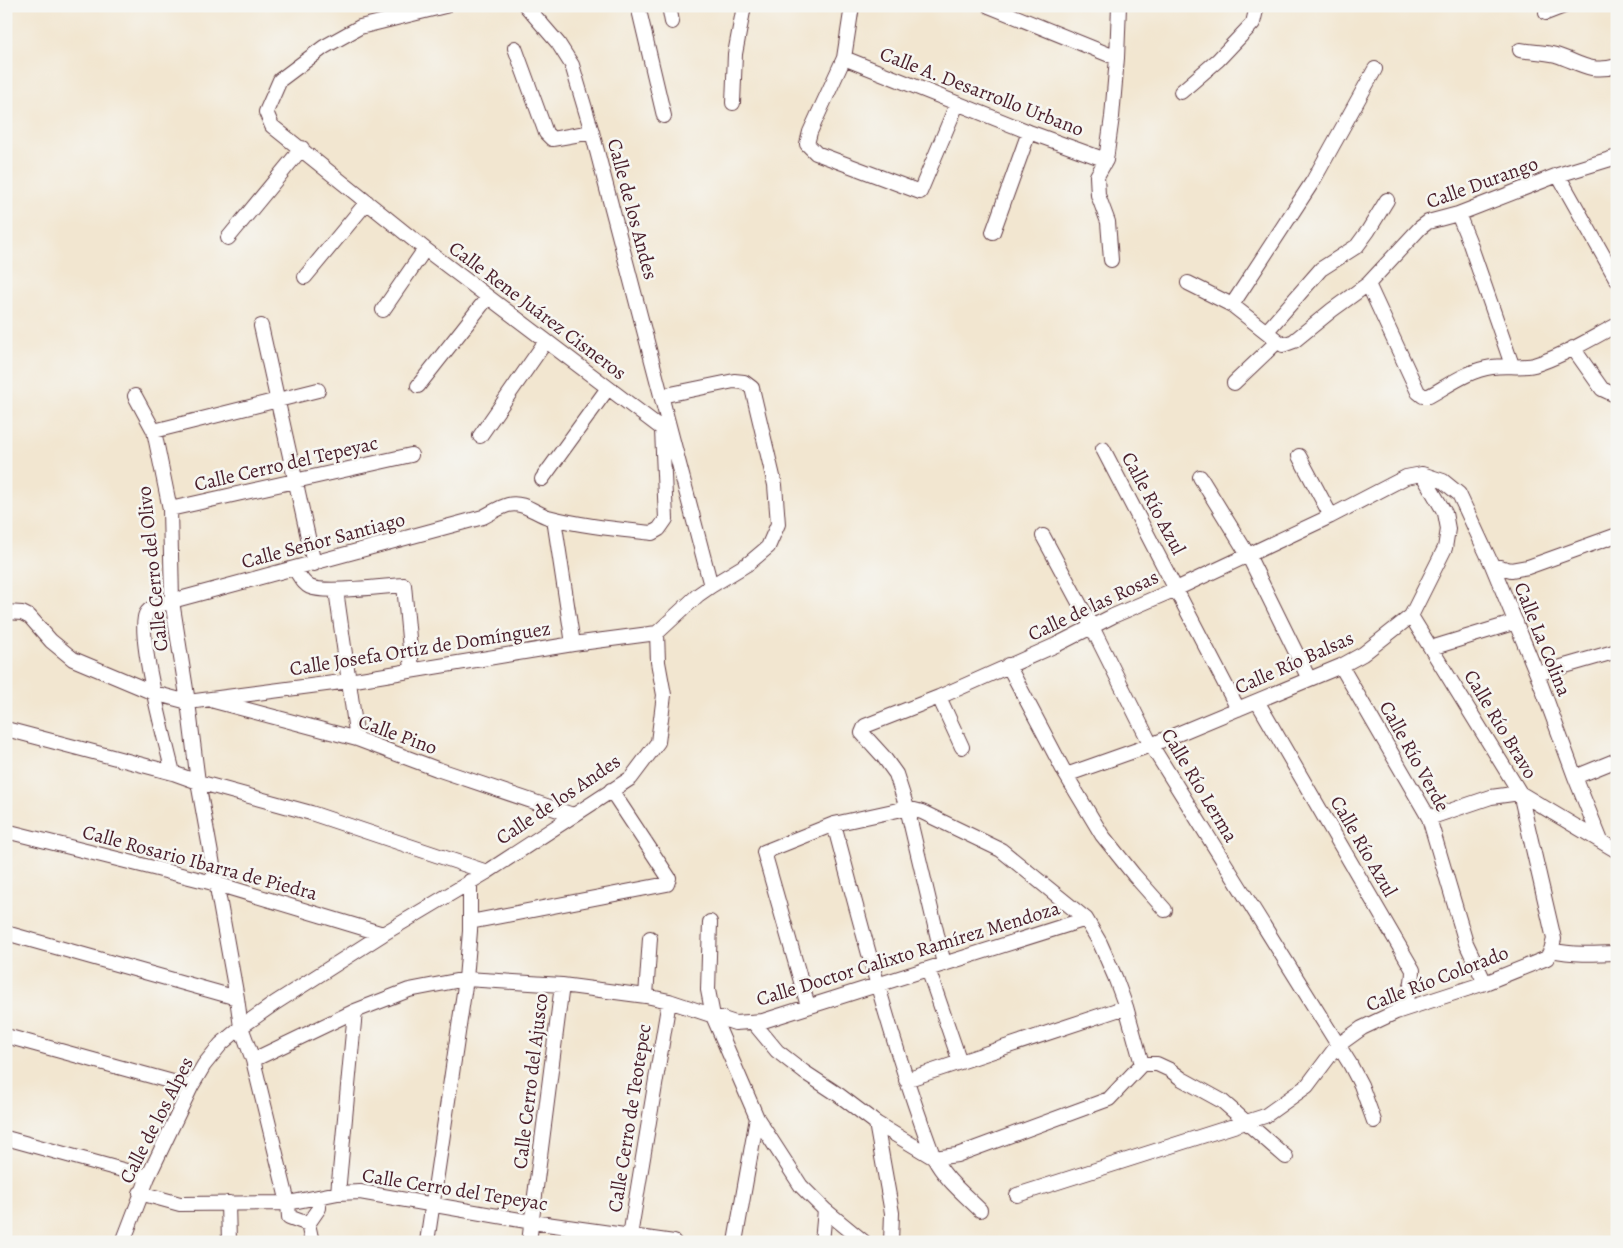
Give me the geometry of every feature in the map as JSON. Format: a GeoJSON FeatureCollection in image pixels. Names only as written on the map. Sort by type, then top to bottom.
{"type":"FeatureCollection","features":[{"type":"Feature","properties":{"kind":"street","name":"Calle Rene Juárez Cisneros"},"geometry":{"type":"LineString","coordinates":[[446,6],[360,27],[324,46],[280,80],[266,112],[272,126],[302,148],[425,249],[667,432]]}},
{"type":"Feature","properties":{"kind":"street","name":"Calle de los Andes"},"geometry":{"type":"LineString","coordinates":[[526,6],[558,43],[572,65],[592,132],[661,396],[667,432]]}},
{"type":"Feature","properties":{"kind":"street"},"geometry":{"type":"LineString","coordinates":[[638,6],[664,116]]}},
{"type":"Feature","properties":{"kind":"street"},"geometry":{"type":"LineString","coordinates":[[669,6],[672,22]]}},
{"type":"Feature","properties":{"kind":"street"},"geometry":{"type":"LineString","coordinates":[[733,103],[735,54],[744,6]]}},
{"type":"Feature","properties":{"kind":"street"},"geometry":{"type":"LineString","coordinates":[[852,6],[844,58],[810,132],[807,144],[816,153],[920,192],[957,104]]}},
{"type":"Feature","properties":{"kind":"street"},"geometry":{"type":"LineString","coordinates":[[989,6],[1117,58]]}},
{"type":"Feature","properties":{"kind":"street"},"geometry":{"type":"LineString","coordinates":[[1111,260],[1108,222],[1098,196],[1097,176],[1106,160],[1117,58],[1119,6]]}},
{"type":"Feature","properties":{"kind":"street"},"geometry":{"type":"LineString","coordinates":[[1181,92],[1218,60],[1253,22],[1257,6]]}},
{"type":"Feature","properties":{"kind":"street"},"geometry":{"type":"LineString","coordinates":[[1546,13],[1564,6]]}},
{"type":"Feature","properties":{"kind":"street"},"geometry":{"type":"LineString","coordinates":[[515,48],[546,133],[552,139],[592,132]]}},
{"type":"Feature","properties":{"kind":"street"},"geometry":{"type":"LineString","coordinates":[[1520,50],[1556,55],[1581,66],[1606,69],[1617,66]]}},
{"type":"Feature","properties":{"kind":"street","name":"Calle A. Desarrollo Urbano"},"geometry":{"type":"LineString","coordinates":[[844,58],[957,104],[1106,160]]}},
{"type":"Feature","properties":{"kind":"street"},"geometry":{"type":"LineString","coordinates":[[1232,306],[1313,181],[1375,69]]}},
{"type":"Feature","properties":{"kind":"street"},"geometry":{"type":"LineString","coordinates":[[993,232],[1029,132]]}},
{"type":"Feature","properties":{"kind":"street"},"geometry":{"type":"LineString","coordinates":[[228,238],[302,148]]}},
{"type":"Feature","properties":{"kind":"street","name":"Calle Durango"},"geometry":{"type":"LineString","coordinates":[[1276,339],[1294,341],[1368,284],[1420,228],[1428,222],[1458,214],[1558,175],[1617,157]]}},
{"type":"Feature","properties":{"kind":"street"},"geometry":{"type":"LineString","coordinates":[[1558,175],[1617,280]]}},
{"type":"Feature","properties":{"kind":"street"},"geometry":{"type":"LineString","coordinates":[[1234,383],[1276,339],[1321,269],[1356,246],[1368,231],[1387,200]]}},
{"type":"Feature","properties":{"kind":"street"},"geometry":{"type":"LineString","coordinates":[[305,277],[367,202]]}},
{"type":"Feature","properties":{"kind":"street"},"geometry":{"type":"LineString","coordinates":[[1458,214],[1470,241],[1512,365]]}},
{"type":"Feature","properties":{"kind":"street"},"geometry":{"type":"LineString","coordinates":[[383,310],[425,249]]}},
{"type":"Feature","properties":{"kind":"street"},"geometry":{"type":"LineString","coordinates":[[1188,283],[1232,306],[1276,339]]}},
{"type":"Feature","properties":{"kind":"street"},"geometry":{"type":"LineString","coordinates":[[1368,284],[1418,392],[1423,396],[1430,396],[1481,369],[1512,365],[1533,365],[1573,348],[1617,325]]}},
{"type":"Feature","properties":{"kind":"street"},"geometry":{"type":"LineString","coordinates":[[418,386],[488,297]]}},
{"type":"Feature","properties":{"kind":"street"},"geometry":{"type":"LineString","coordinates":[[262,326],[314,564]]}},
{"type":"Feature","properties":{"kind":"street"},"geometry":{"type":"LineString","coordinates":[[480,436],[546,341]]}},
{"type":"Feature","properties":{"kind":"street"},"geometry":{"type":"LineString","coordinates":[[1573,348],[1602,389],[1617,396]]}},
{"type":"Feature","properties":{"kind":"street"},"geometry":{"type":"LineString","coordinates":[[657,634],[698,596],[711,586],[749,564],[768,547],[778,524],[775,485],[752,388],[744,382],[734,381],[661,396]]}},
{"type":"Feature","properties":{"kind":"street"},"geometry":{"type":"LineString","coordinates":[[542,479],[608,388]]}},
{"type":"Feature","properties":{"kind":"street"},"geometry":{"type":"LineString","coordinates":[[154,431],[318,390]]}},
{"type":"Feature","properties":{"kind":"street","name":"Calle Cerro del Olivo"},"geometry":{"type":"LineString","coordinates":[[135,396],[154,431],[170,509],[172,601],[198,782],[241,1027],[253,1060],[288,1203],[289,1217],[308,1224]]}},
{"type":"Feature","properties":{"kind":"street"},"geometry":{"type":"LineString","coordinates":[[667,432],[711,586]]}},
{"type":"Feature","properties":{"kind":"street","name":"Calle Señor Santiago"},"geometry":{"type":"LineString","coordinates":[[173,773],[145,647],[144,624],[146,614],[152,608],[172,601],[483,518],[508,504],[523,506],[544,516],[571,524],[652,533],[659,529],[666,519],[667,432]]}},
{"type":"Feature","properties":{"kind":"street","name":"Calle Río Azul"},"geometry":{"type":"LineString","coordinates":[[1103,449],[1238,709]]}},
{"type":"Feature","properties":{"kind":"street","name":"Calle Cerro del Tepeyac"},"geometry":{"type":"LineString","coordinates":[[170,509],[411,455]]}},
{"type":"Feature","properties":{"kind":"street"},"geometry":{"type":"LineString","coordinates":[[1299,456],[1331,516]]}},
{"type":"Feature","properties":{"kind":"street","name":"Calle de las Rosas"},"geometry":{"type":"LineString","coordinates":[[907,808],[896,774],[862,733],[864,726],[939,697],[1056,645],[1113,616],[1176,589],[1331,516],[1406,477],[1422,474]]}},
{"type":"Feature","properties":{"kind":"street","name":"Calle La Colina"},"geometry":{"type":"LineString","coordinates":[[1422,474],[1443,481],[1460,494],[1516,622],[1575,777],[1602,841]]}},
{"type":"Feature","properties":{"kind":"street","name":"Calle Río Balsas"},"geometry":{"type":"LineString","coordinates":[[1066,775],[1151,745],[1341,666],[1363,654],[1411,616],[1445,548],[1448,529],[1445,513],[1422,474]]}},
{"type":"Feature","properties":{"kind":"street"},"geometry":{"type":"LineString","coordinates":[[1200,477],[1248,555],[1309,679]]}},
{"type":"Feature","properties":{"kind":"street"},"geometry":{"type":"LineString","coordinates":[[554,519],[573,644]]}},
{"type":"Feature","properties":{"kind":"street"},"geometry":{"type":"LineString","coordinates":[[1492,565],[1511,570],[1528,567],[1617,535]]}},
{"type":"Feature","properties":{"kind":"street","name":"Calle Río Lerma"},"geometry":{"type":"LineString","coordinates":[[1043,536],[1092,627],[1151,745],[1350,1064],[1361,1085],[1374,1121]]}},
{"type":"Feature","properties":{"kind":"street"},"geometry":{"type":"LineString","coordinates":[[295,569],[303,582],[311,588],[336,590],[404,584],[412,670]]}},
{"type":"Feature","properties":{"kind":"street"},"geometry":{"type":"LineString","coordinates":[[336,590],[358,739]]}},
{"type":"Feature","properties":{"kind":"street"},"geometry":{"type":"LineString","coordinates":[[6,612],[22,613],[30,616],[51,640],[72,659],[154,693],[188,702]]}},
{"type":"Feature","properties":{"kind":"street","name":"Calle Río Bravo"},"geometry":{"type":"LineString","coordinates":[[1411,616],[1520,793],[1554,939],[1552,950]]}},
{"type":"Feature","properties":{"kind":"street"},"geometry":{"type":"LineString","coordinates":[[1431,648],[1516,622]]}},
{"type":"Feature","properties":{"kind":"street","name":"Calle de los Andes"},"geometry":{"type":"LineString","coordinates":[[241,1027],[275,1003],[384,934],[487,872],[630,778],[658,742],[664,695],[658,662],[657,634]]}},
{"type":"Feature","properties":{"kind":"street","name":"Calle Josefa Ortiz de Domínguez"},"geometry":{"type":"LineString","coordinates":[[188,702],[349,681],[573,644],[657,634]]}},
{"type":"Feature","properties":{"kind":"street"},"geometry":{"type":"LineString","coordinates":[[1537,674],[1617,650]]}},
{"type":"Feature","properties":{"kind":"street"},"geometry":{"type":"LineString","coordinates":[[1008,665],[1066,775],[1102,835],[1134,875],[1166,910]]}},
{"type":"Feature","properties":{"kind":"street","name":"Calle Río Verde"},"geometry":{"type":"LineString","coordinates":[[1341,666],[1429,818],[1466,943],[1484,983]]}},
{"type":"Feature","properties":{"kind":"street"},"geometry":{"type":"LineString","coordinates":[[939,697],[962,747]]}},
{"type":"Feature","properties":{"kind":"street","name":"Calle Pino"},"geometry":{"type":"LineString","coordinates":[[206,699],[358,739],[437,769],[573,815]]}},
{"type":"Feature","properties":{"kind":"street","name":"Calle Río Azul"},"geometry":{"type":"LineString","coordinates":[[1257,701],[1413,970],[1413,982],[1407,997],[1396,1012]]}},
{"type":"Feature","properties":{"kind":"street"},"geometry":{"type":"LineString","coordinates":[[6,729],[173,773],[198,782],[312,813],[487,872]]}},
{"type":"Feature","properties":{"kind":"street"},"geometry":{"type":"LineString","coordinates":[[1575,777],[1617,760]]}},
{"type":"Feature","properties":{"kind":"street"},"geometry":{"type":"LineString","coordinates":[[470,922],[668,884],[669,878],[612,790]]}},
{"type":"Feature","properties":{"kind":"street"},"geometry":{"type":"LineString","coordinates":[[1429,818],[1491,796],[1520,793],[1617,851]]}},
{"type":"Feature","properties":{"kind":"street"},"geometry":{"type":"LineString","coordinates":[[907,808],[944,964]]}},
{"type":"Feature","properties":{"kind":"street"},"geometry":{"type":"LineString","coordinates":[[808,1006],[764,852],[834,824],[907,808],[922,812],[1001,850],[1086,919],[1100,943],[1126,1007],[1142,1064]]}},
{"type":"Feature","properties":{"kind":"street"},"geometry":{"type":"LineString","coordinates":[[834,824],[877,986],[906,1080],[934,1158],[949,1181],[980,1210]]}},
{"type":"Feature","properties":{"kind":"street","name":"Calle Rosario Ibarra de Piedra"},"geometry":{"type":"LineString","coordinates":[[6,831],[217,884],[384,934]]}},
{"type":"Feature","properties":{"kind":"street"},"geometry":{"type":"LineString","coordinates":[[426,1242],[466,979],[470,922],[470,881]]}},
{"type":"Feature","properties":{"kind":"street","name":"Calle Doctor Calixto Ramírez Mendoza"},"geometry":{"type":"LineString","coordinates":[[253,1060],[355,1011],[409,990],[466,979],[562,985],[646,996],[669,1000],[735,1023],[764,1021],[1086,919]]}},
{"type":"Feature","properties":{"kind":"street"},"geometry":{"type":"LineString","coordinates":[[710,922],[708,990],[713,1016],[757,1118],[801,1186],[825,1210],[864,1242]]}},
{"type":"Feature","properties":{"kind":"street"},"geometry":{"type":"LineString","coordinates":[[6,933],[237,998]]}},
{"type":"Feature","properties":{"kind":"street"},"geometry":{"type":"LineString","coordinates":[[646,996],[650,938]]}},
{"type":"Feature","properties":{"kind":"street"},"geometry":{"type":"LineString","coordinates":[[1552,950],[1567,954],[1617,953]]}},
{"type":"Feature","properties":{"kind":"street","name":"Calle Río Colorado"},"geometry":{"type":"LineString","coordinates":[[1016,1195],[1248,1123],[1265,1116],[1307,1086],[1338,1046],[1362,1028],[1396,1012],[1484,983],[1547,958],[1552,950]]}},
{"type":"Feature","properties":{"kind":"street"},"geometry":{"type":"LineString","coordinates":[[928,969],[960,1062]]}},
{"type":"Feature","properties":{"kind":"street","name":"Calle Cerro del Ajusco"},"geometry":{"type":"LineString","coordinates":[[530,1242],[562,985]]}},
{"type":"Feature","properties":{"kind":"street","name":"Calle Cerro de Teotepec"},"geometry":{"type":"LineString","coordinates":[[630,1238],[669,1000]]}},
{"type":"Feature","properties":{"kind":"street"},"geometry":{"type":"LineString","coordinates":[[906,1080],[1126,1007]]}},
{"type":"Feature","properties":{"kind":"street"},"geometry":{"type":"LineString","coordinates":[[338,1193],[355,1011]]}},
{"type":"Feature","properties":{"kind":"street"},"geometry":{"type":"LineString","coordinates":[[753,1022],[777,1051],[804,1072],[840,1095],[876,1123],[934,1158],[957,1155],[1109,1099],[1142,1064],[1157,1064],[1170,1070],[1182,1080],[1222,1101],[1286,1157]]}},
{"type":"Feature","properties":{"kind":"street","name":"Calle de los Alpes"},"geometry":{"type":"LineString","coordinates":[[123,1242],[140,1193],[191,1088],[204,1065],[221,1044],[241,1027]]}},
{"type":"Feature","properties":{"kind":"street"},"geometry":{"type":"LineString","coordinates":[[6,1036],[191,1088]]}},
{"type":"Feature","properties":{"kind":"street"},"geometry":{"type":"LineString","coordinates":[[735,1242],[757,1118]]}},
{"type":"Feature","properties":{"kind":"street"},"geometry":{"type":"LineString","coordinates":[[876,1123],[892,1213],[891,1242]]}},
{"type":"Feature","properties":{"kind":"street"},"geometry":{"type":"LineString","coordinates":[[6,1138],[148,1177]]}},
{"type":"Feature","properties":{"kind":"street","name":"Calle Cerro del Tepeyac"},"geometry":{"type":"LineString","coordinates":[[140,1193],[180,1204],[288,1203],[318,1196],[360,1192],[630,1238],[674,1242]]}},
{"type":"Feature","properties":{"kind":"street"},"geometry":{"type":"LineString","coordinates":[[312,1242],[308,1224],[319,1208],[318,1196]]}},
{"type":"Feature","properties":{"kind":"street"},"geometry":{"type":"LineString","coordinates":[[228,1203],[229,1242]]}},
{"type":"Feature","properties":{"kind":"street"},"geometry":{"type":"LineString","coordinates":[[822,1242],[825,1210]]}}]}
